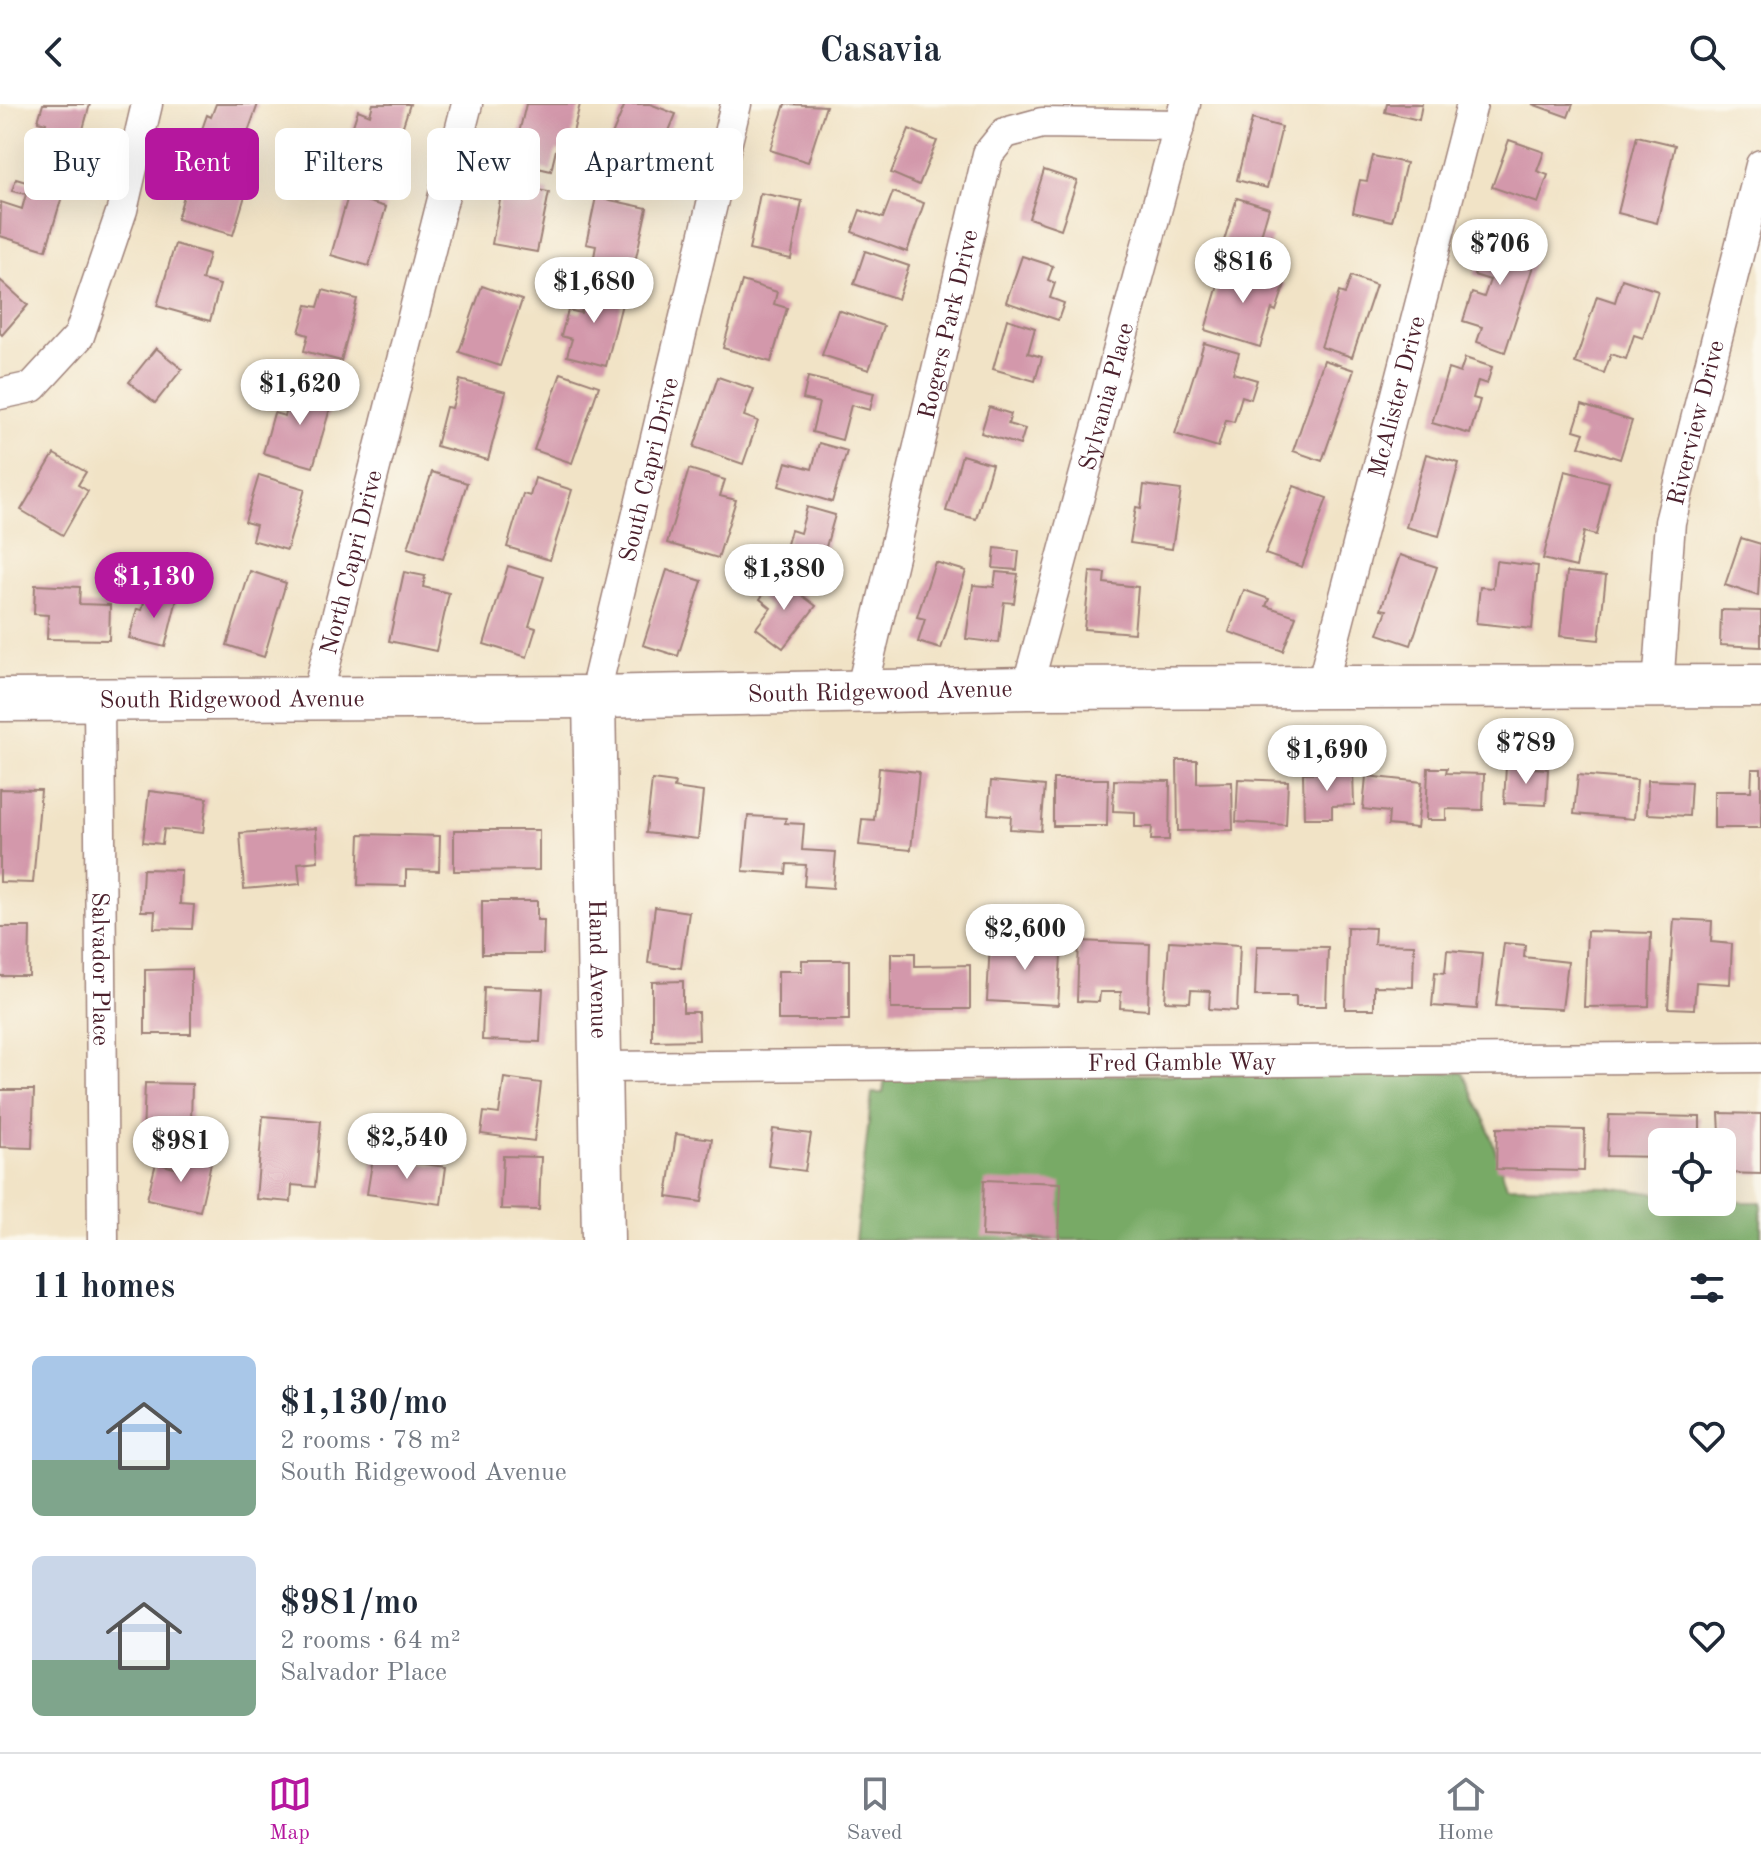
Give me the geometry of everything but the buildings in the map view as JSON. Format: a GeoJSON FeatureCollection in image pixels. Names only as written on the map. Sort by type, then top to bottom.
{"type":"FeatureCollection","features":[{"type":"Feature","properties":{"kind":"street"},"geometry":{"type":"LineString","coordinates":[[0,394],[32,387],[79,336],[122,210],[147,104]]}},
{"type":"Feature","properties":{"kind":"street","name":"North Capri Drive"},"geometry":{"type":"LineString","coordinates":[[317,696],[467,104]]}},
{"type":"Feature","properties":{"kind":"street","name":"South Capri Drive"},"geometry":{"type":"LineString","coordinates":[[594,697],[736,104]]}},
{"type":"Feature","properties":{"kind":"street","name":"McAlister Drive"},"geometry":{"type":"LineString","coordinates":[[1321,689],[1472,104]]}},
{"type":"Feature","properties":{"kind":"street","name":"Sylvania Place"},"geometry":{"type":"LineString","coordinates":[[1027,688],[1182,114]]}},
{"type":"Feature","properties":{"kind":"street","name":"Rogers Park Drive"},"geometry":{"type":"LineString","coordinates":[[861,692],[988,154],[1005,133],[1042,123],[1182,114]]}},
{"type":"Feature","properties":{"kind":"street","name":"Riverview Drive"},"geometry":{"type":"LineString","coordinates":[[1658,687],[1670,522],[1761,165]]}},
{"type":"Feature","properties":{"kind":"street","name":"South Ridgewood Avenue"},"geometry":{"type":"LineString","coordinates":[[0,700],[594,697],[1027,688],[1761,686]]}},
{"type":"Feature","properties":{"kind":"street","name":"Hand Avenue"},"geometry":{"type":"LineString","coordinates":[[594,697],[603,1240]]}},
{"type":"Feature","properties":{"kind":"street","name":"Salvador Place"},"geometry":{"type":"LineString","coordinates":[[99,699],[103,1240]]}},
{"type":"Feature","properties":{"kind":"street","name":"Fred Gamble Way"},"geometry":{"type":"LineString","coordinates":[[602,1067],[1761,1057]]}},
{"type":"Feature","properties":{"kind":"green space"},"geometry":{"type":"Polygon","coordinates":[[[1463,1072],[1487,1125],[1507,1186],[1608,1187],[1648,1192],[1648,1216],[1736,1216],[1736,1202],[1761,1202],[1761,1240],[855,1240],[872,1093],[883,1093],[885,1077],[1463,1072]]]}}]}
